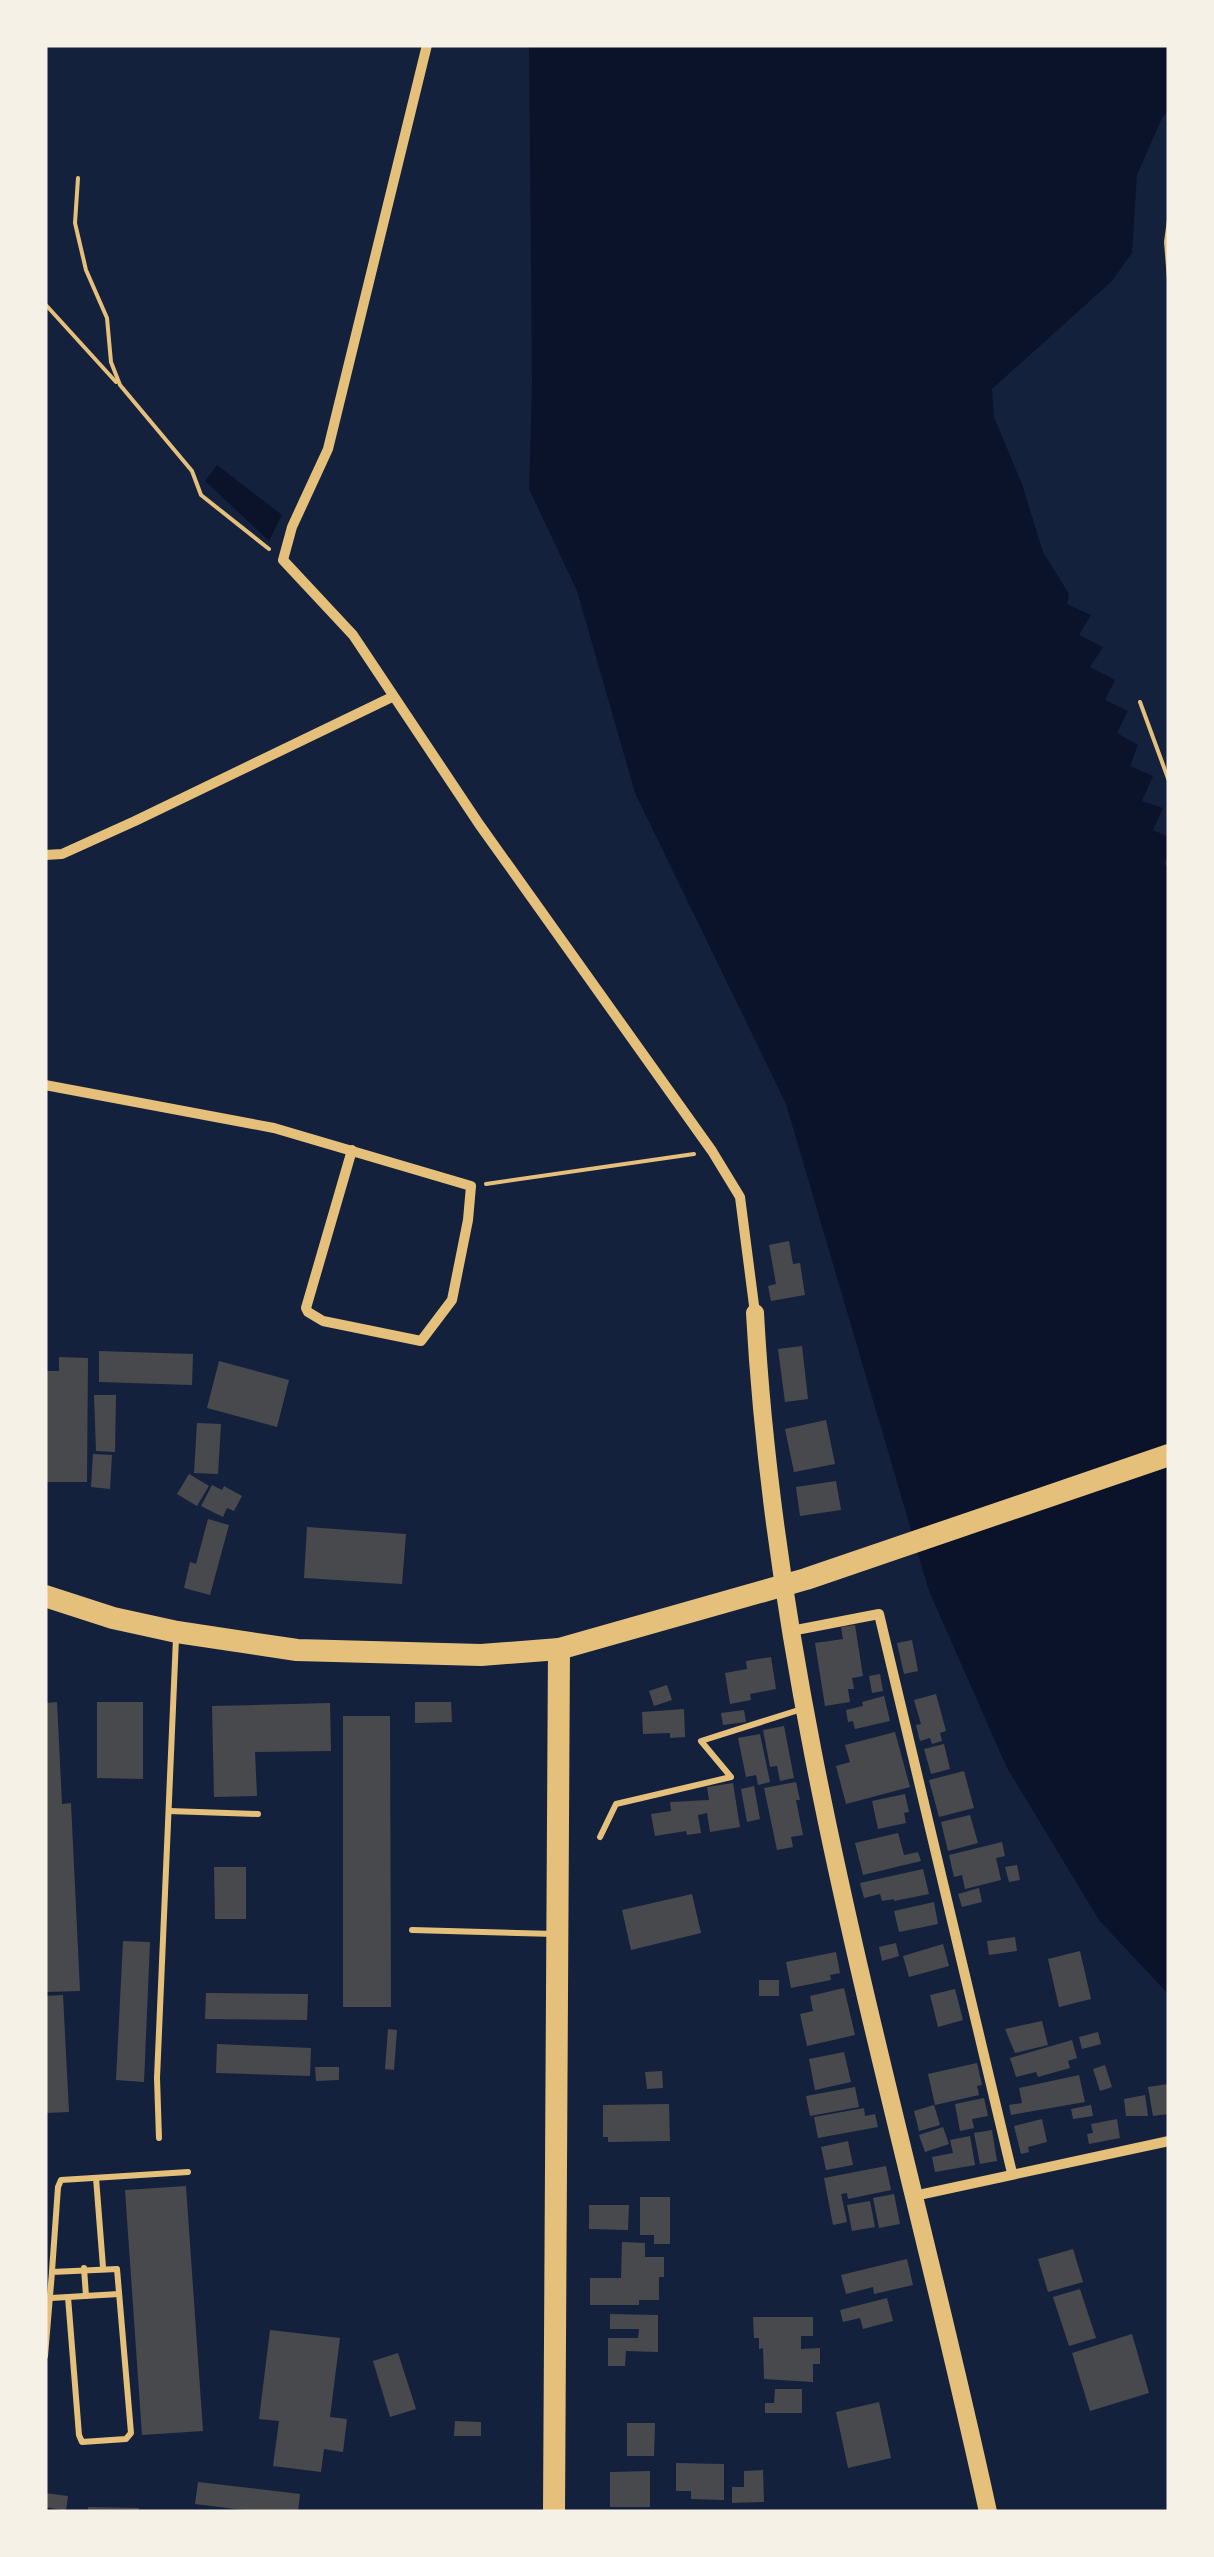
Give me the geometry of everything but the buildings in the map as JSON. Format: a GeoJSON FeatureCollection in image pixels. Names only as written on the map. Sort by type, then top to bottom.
{"type":"FeatureCollection","features":[{"type":"Feature","properties":{"kind":"highway"},"geometry":{"type":"LineString","coordinates":[[45,1596],[113,1618],[176,1632],[297,1650],[481,1654],[559,1649],[806,1579],[1169,1455]]}},
{"type":"Feature","properties":{"kind":"highway"},"geometry":{"type":"LineString","coordinates":[[554,2512],[559,1649]]}},
{"type":"Feature","properties":{"kind":"street"},"geometry":{"type":"LineString","coordinates":[[427,45],[328,449],[292,527],[283,560],[353,635],[392,697],[712,1151],[740,1197],[755,1313],[760,1404],[774,1528],[828,1829],[988,2512]]}},
{"type":"Feature","properties":{"kind":"street"},"geometry":{"type":"LineString","coordinates":[[45,855],[62,854],[135,821],[392,697]]}},
{"type":"Feature","properties":{"kind":"street"},"geometry":{"type":"LineString","coordinates":[[45,1086],[274,1128],[352,1150],[471,1186],[452,1300],[421,1341],[323,1321],[306,1308],[352,1150]]}},
{"type":"Feature","properties":{"kind":"street"},"geometry":{"type":"LineString","coordinates":[[792,1631],[879,1614],[1012,2173]]}},
{"type":"Feature","properties":{"kind":"street"},"geometry":{"type":"LineString","coordinates":[[914,2196],[1169,2141]]}},
{"type":"Feature","properties":{"kind":"lane"},"geometry":{"type":"LineString","coordinates":[[160,2138],[156,2078],[176,1632]]}},
{"type":"Feature","properties":{"kind":"lane"},"geometry":{"type":"LineString","coordinates":[[600,1836],[616,1804],[731,1778],[701,1741],[806,1708]]}},
{"type":"Feature","properties":{"kind":"lane"},"geometry":{"type":"LineString","coordinates":[[168,1811],[258,1814]]}},
{"type":"Feature","properties":{"kind":"lane"},"geometry":{"type":"LineString","coordinates":[[412,1930],[556,1934]]}},
{"type":"Feature","properties":{"kind":"lane"},"geometry":{"type":"LineString","coordinates":[[45,2356],[61,2180],[188,2172]]}},
{"type":"Feature","properties":{"kind":"lane"},"geometry":{"type":"LineString","coordinates":[[96,2178],[103,2267]]}},
{"type":"Feature","properties":{"kind":"lane"},"geometry":{"type":"LineString","coordinates":[[84,2268],[86,2296]]}},
{"type":"Feature","properties":{"kind":"lane"},"geometry":{"type":"LineString","coordinates":[[52,2272],[117,2269],[131,2433],[126,2440],[82,2442],[79,2435],[68,2297]]}},
{"type":"Feature","properties":{"kind":"lane"},"geometry":{"type":"LineString","coordinates":[[51,2298],[119,2294]]}},
{"type":"Feature","properties":{"kind":"path"},"geometry":{"type":"LineString","coordinates":[[78,178],[75,224],[86,270],[107,318],[110,362],[120,385]]}},
{"type":"Feature","properties":{"kind":"path"},"geometry":{"type":"LineString","coordinates":[[1169,220],[1169,279]]}},
{"type":"Feature","properties":{"kind":"path"},"geometry":{"type":"LineString","coordinates":[[45,304],[192,471],[201,495],[283,560]]}},
{"type":"Feature","properties":{"kind":"path"},"geometry":{"type":"LineString","coordinates":[[1140,702],[1169,780]]}},
{"type":"Feature","properties":{"kind":"path"},"geometry":{"type":"LineString","coordinates":[[471,1186],[712,1151]]}},
{"type":"Feature","properties":{"kind":"water"},"geometry":{"type":"Polygon","coordinates":[[[529,45],[1169,45],[1169,110],[1137,175],[1132,253],[1112,281],[992,389],[994,417],[1022,484],[1043,552],[1069,594],[1067,604],[1091,615],[1079,635],[1103,647],[1090,667],[1115,680],[1105,700],[1128,711],[1117,733],[1138,745],[1130,766],[1153,776],[1142,801],[1163,808],[1153,830],[1169,837],[1164,864],[1169,867],[1169,1995],[1099,1920],[1007,1768],[929,1591],[786,1104],[635,793],[577,591],[529,489],[529,45]]]}},
{"type":"Feature","properties":{"kind":"water"},"geometry":{"type":"Polygon","coordinates":[[[217,465],[282,515],[269,541],[205,481],[217,465]]]}}]}
